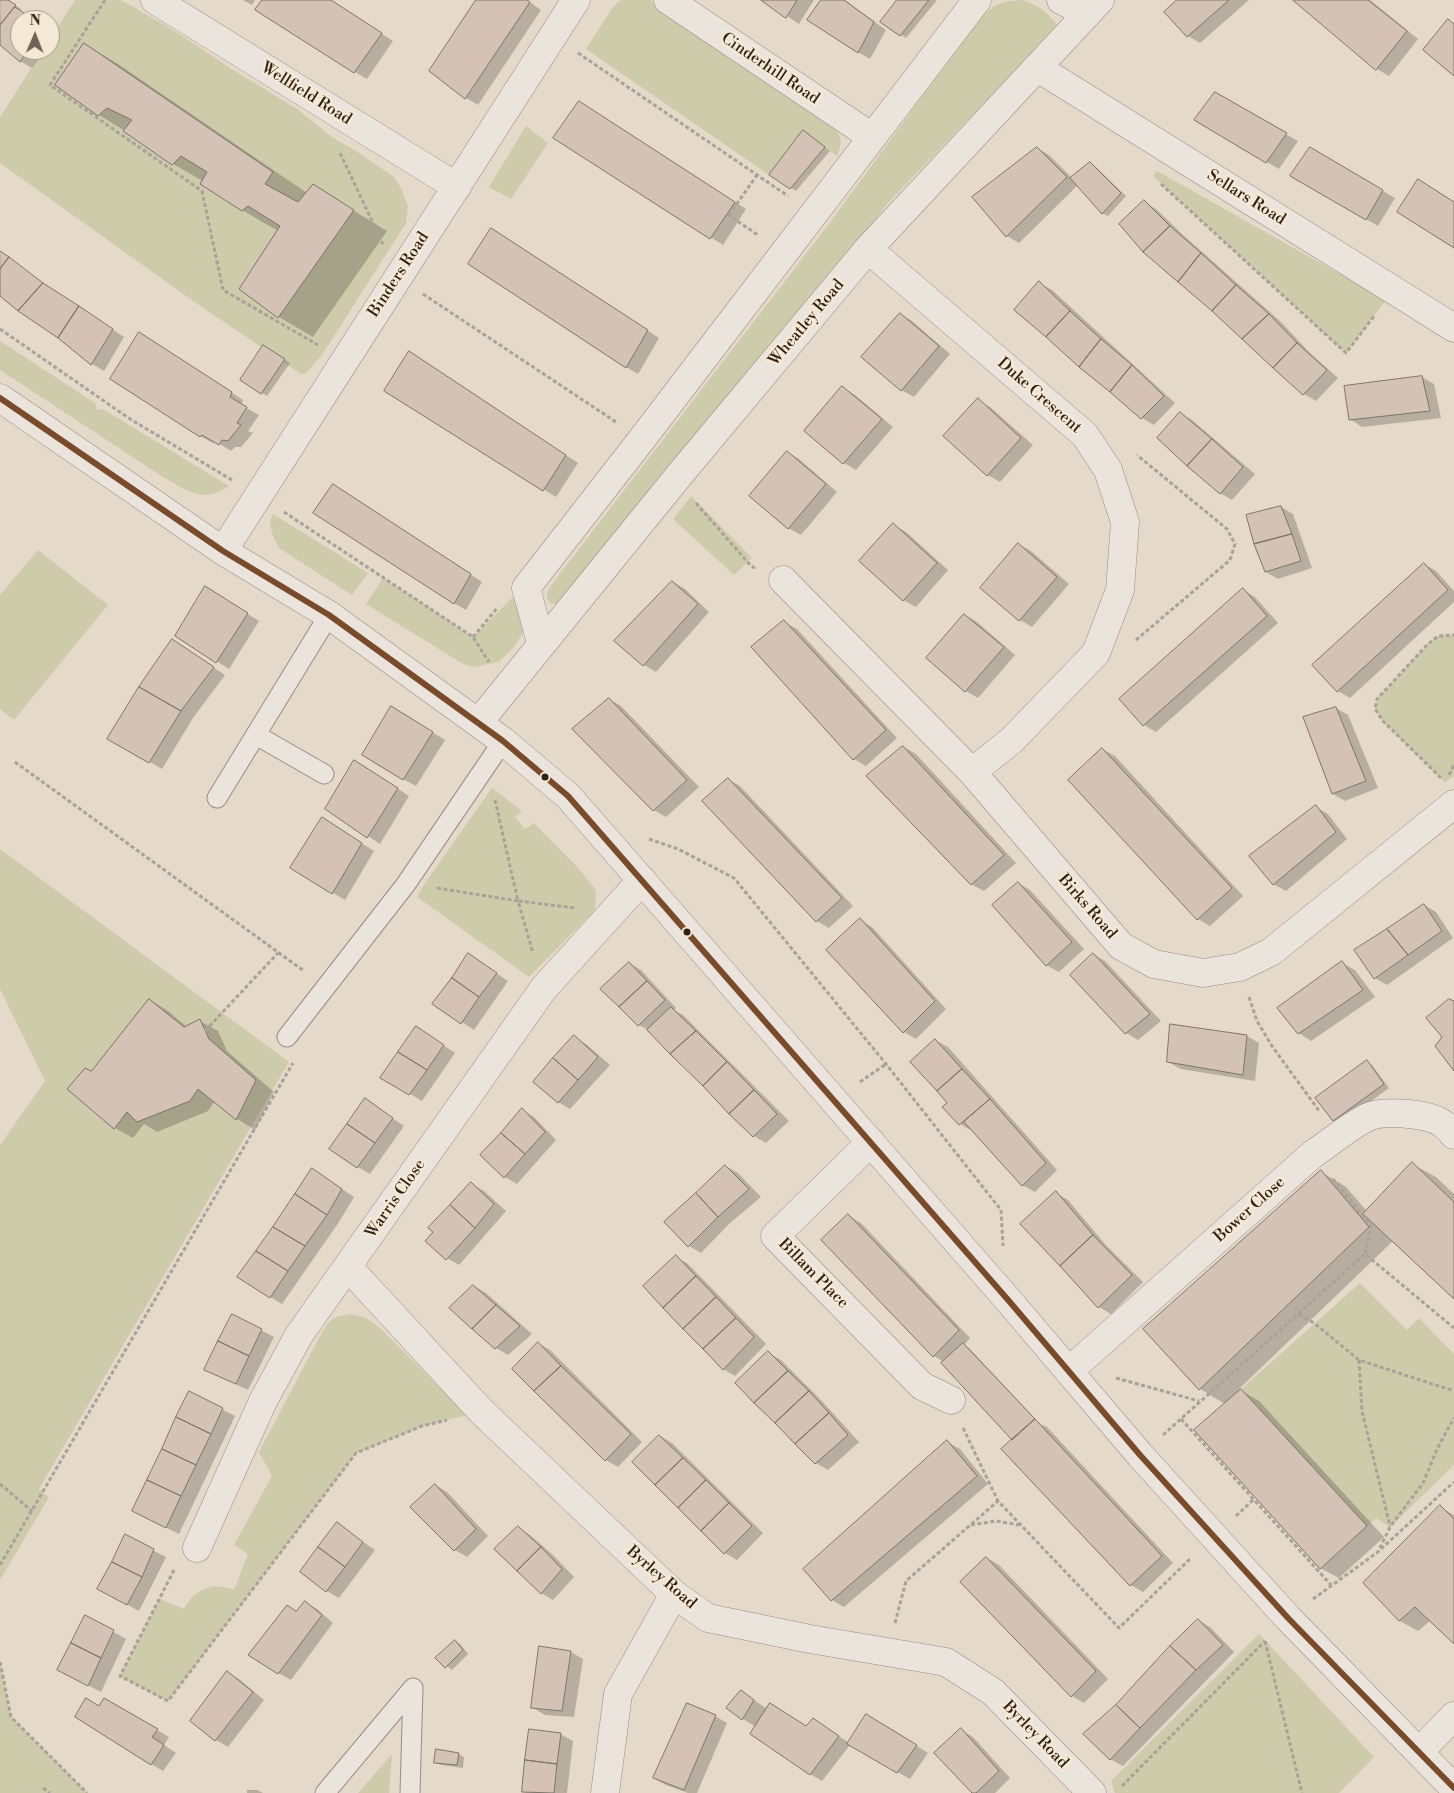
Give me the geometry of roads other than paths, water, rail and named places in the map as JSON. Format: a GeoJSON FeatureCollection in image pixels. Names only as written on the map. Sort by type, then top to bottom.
{"type":"FeatureCollection","features":[{"type":"Feature","properties":{"kind":"street","name":"Wellfield Road"},"geometry":{"type":"LineString","coordinates":[[155,0],[457,187]]}},
{"type":"Feature","properties":{"kind":"street","name":"Binders Road"},"geometry":{"type":"LineString","coordinates":[[223,551],[576,0]]}},
{"type":"Feature","properties":{"kind":"street","name":"Cinderhill Road"},"geometry":{"type":"LineString","coordinates":[[668,0],[872,137]]}},
{"type":"Feature","properties":{"kind":"street"},"geometry":{"type":"LineString","coordinates":[[541,643],[526,588],[977,0]]}},
{"type":"Feature","properties":{"kind":"street","name":"Wheatley Road"},"geometry":{"type":"LineString","coordinates":[[478,723],[541,643],[868,249],[1093,7],[1061,0]]}},
{"type":"Feature","properties":{"kind":"street","name":"Sellars Road"},"geometry":{"type":"LineString","coordinates":[[1038,68],[1454,328]]}},
{"type":"Feature","properties":{"kind":"street","name":"Duke Crescent"},"geometry":{"type":"LineString","coordinates":[[868,249],[1085,435],[1108,470],[1125,522],[1120,590],[1096,653],[1012,740],[972,772]]}},
{"type":"Feature","properties":{"kind":"street"},"geometry":{"type":"LineString","coordinates":[[0,398],[223,551],[329,616],[478,723],[495,752],[568,796],[871,1142],[1140,1455],[1288,1618],[1454,1788]]}},
{"type":"Feature","properties":{"kind":"street","name":"Birks Road"},"geometry":{"type":"LineString","coordinates":[[783,580],[972,772],[1121,946],[1154,964],[1203,973],[1240,967],[1271,952],[1450,793]]}},
{"type":"Feature","properties":{"kind":"street","name":"Warris Close"},"geometry":{"type":"LineString","coordinates":[[197,1548],[263,1401],[299,1335],[544,988],[642,880]]}},
{"type":"Feature","properties":{"kind":"street","name":"Bower Close"},"geometry":{"type":"LineString","coordinates":[[1069,1371],[1313,1154],[1370,1116],[1398,1113],[1421,1115],[1442,1123],[1454,1135]]}},
{"type":"Feature","properties":{"kind":"street","name":"Billam Place"},"geometry":{"type":"LineString","coordinates":[[871,1142],[775,1236],[922,1386],[951,1400]]}},
{"type":"Feature","properties":{"kind":"street","name":"Byrley Road"},"geometry":{"type":"LineString","coordinates":[[348,1267],[482,1412],[674,1594],[708,1618],[810,1639],[946,1662],[993,1692],[1092,1793]]}},
{"type":"Feature","properties":{"kind":"street"},"geometry":{"type":"LineString","coordinates":[[605,1793],[618,1694],[674,1594]]}},
{"type":"Feature","properties":{"kind":"street"},"geometry":{"type":"LineString","coordinates":[[1420,1752],[1454,1716]]}},
{"type":"Feature","properties":{"kind":"lane"},"geometry":{"type":"LineString","coordinates":[[217,798],[329,616]]}},
{"type":"Feature","properties":{"kind":"lane"},"geometry":{"type":"LineString","coordinates":[[256,735],[324,774]]}},
{"type":"Feature","properties":{"kind":"lane"},"geometry":{"type":"LineString","coordinates":[[287,1037],[406,884],[495,752]]}},
{"type":"Feature","properties":{"kind":"lane"},"geometry":{"type":"LineString","coordinates":[[325,1793],[413,1688],[410,1793]]}}]}
